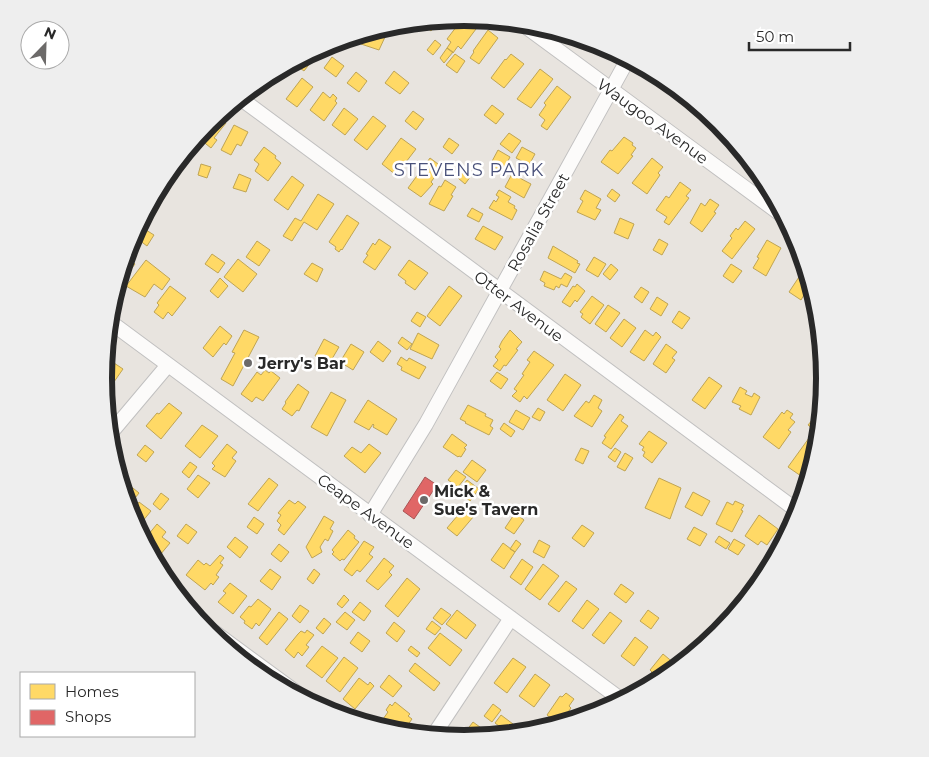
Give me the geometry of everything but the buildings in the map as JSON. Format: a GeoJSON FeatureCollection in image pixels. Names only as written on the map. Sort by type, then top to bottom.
{"type":"FeatureCollection","features":[{"type":"Feature","properties":{"kind":"street","name":"Waugoo Avenue"},"geometry":{"type":"LineString","coordinates":[[535,33],[773,209]]}},
{"type":"Feature","properties":{"kind":"street","name":"Rosalia Street"},"geometry":{"type":"LineString","coordinates":[[370,514],[426,424],[625,65]]}},
{"type":"Feature","properties":{"kind":"street","name":"Otter Avenue"},"geometry":{"type":"LineString","coordinates":[[246,102],[792,507]]}},
{"type":"Feature","properties":{"kind":"street","name":"Ceape Avenue"},"geometry":{"type":"LineString","coordinates":[[116,326],[616,696]]}},
{"type":"Feature","properties":{"kind":"street"},"geometry":{"type":"LineString","coordinates":[[116,427],[168,365]]}},
{"type":"Feature","properties":{"kind":"street"},"geometry":{"type":"LineString","coordinates":[[437,730],[511,618]]}},
{"type":"Feature","properties":{"kind":"place","name":"Jerry's Bar"},"geometry":{"type":"Point","coordinates":[248,363]}},
{"type":"Feature","properties":{"kind":"place","name":"Mick & Sue's Tavern"},"geometry":{"type":"Point","coordinates":[424,500]}},
{"type":"Feature","properties":{"kind":"district","name":"STEVENS PARK"},"geometry":{"type":"Point","coordinates":[469,170]}}]}
